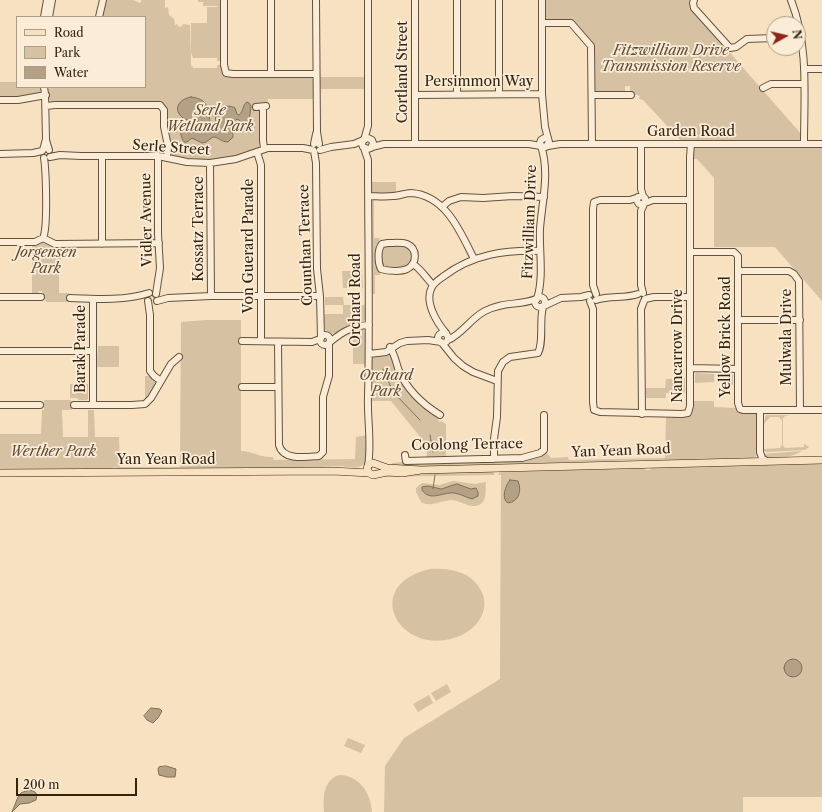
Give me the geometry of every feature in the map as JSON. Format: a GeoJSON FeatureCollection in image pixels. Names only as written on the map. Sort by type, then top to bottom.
{"type":"FeatureCollection","features":[{"type":"Feature","properties":{"kind":"main road","name":"Yan Yean Road"},"geometry":{"type":"LineString","coordinates":[[0,473],[333,471],[372,468],[421,470],[822,460]]}},
{"type":"Feature","properties":{"kind":"street"},"geometry":{"type":"LineString","coordinates":[[44,16],[47,0]]}},
{"type":"Feature","properties":{"kind":"street"},"geometry":{"type":"LineString","coordinates":[[49,16],[52,0]]}},
{"type":"Feature","properties":{"kind":"street"},"geometry":{"type":"LineString","coordinates":[[99,16],[102,0]]}},
{"type":"Feature","properties":{"kind":"street"},"geometry":{"type":"LineString","coordinates":[[224,0],[225,71],[230,74],[316,74]]}},
{"type":"Feature","properties":{"kind":"street"},"geometry":{"type":"LineString","coordinates":[[271,0],[271,74]]}},
{"type":"Feature","properties":{"kind":"street","name":"Counthan Terrace"},"geometry":{"type":"LineString","coordinates":[[278,388],[278,442],[280,450],[284,454],[291,456],[320,455],[323,450],[323,397],[324,389],[328,380],[329,357],[321,326],[317,269],[316,0]]}},
{"type":"Feature","properties":{"kind":"street"},"geometry":{"type":"LineString","coordinates":[[368,0],[368,126],[372,144]]}},
{"type":"Feature","properties":{"kind":"street","name":"Cortland Street"},"geometry":{"type":"LineString","coordinates":[[415,0],[415,144]]}},
{"type":"Feature","properties":{"kind":"street"},"geometry":{"type":"LineString","coordinates":[[457,0],[457,94]]}},
{"type":"Feature","properties":{"kind":"street"},"geometry":{"type":"LineString","coordinates":[[499,0],[499,94]]}},
{"type":"Feature","properties":{"kind":"street"},"geometry":{"type":"LineString","coordinates":[[542,0],[542,94],[545,127],[544,143]]}},
{"type":"Feature","properties":{"kind":"street"},"geometry":{"type":"LineString","coordinates":[[694,0],[694,8],[730,48],[736,47],[747,39],[766,38]]}},
{"type":"Feature","properties":{"kind":"street"},"geometry":{"type":"LineString","coordinates":[[791,0],[796,16]]}},
{"type":"Feature","properties":{"kind":"street"},"geometry":{"type":"LineString","coordinates":[[542,23],[571,23],[590,45],[592,51],[592,144]]}},
{"type":"Feature","properties":{"kind":"street"},"geometry":{"type":"LineString","coordinates":[[802,56],[804,69],[804,144]]}},
{"type":"Feature","properties":{"kind":"street"},"geometry":{"type":"LineString","coordinates":[[804,69],[822,69]]}},
{"type":"Feature","properties":{"kind":"street"},"geometry":{"type":"LineString","coordinates":[[763,88],[771,84],[804,84]]}},
{"type":"Feature","properties":{"kind":"street"},"geometry":{"type":"LineString","coordinates":[[592,95],[629,95],[628,87]]}},
{"type":"Feature","properties":{"kind":"street"},"geometry":{"type":"LineString","coordinates":[[0,100],[18,100],[46,94]]}},
{"type":"Feature","properties":{"kind":"street"},"geometry":{"type":"LineString","coordinates":[[46,94],[55,105],[160,105],[164,110],[164,127],[168,146],[167,157]]}},
{"type":"Feature","properties":{"kind":"street"},"geometry":{"type":"LineString","coordinates":[[43,238],[46,225],[46,94]]}},
{"type":"Feature","properties":{"kind":"street","name":"Persimmon Way"},"geometry":{"type":"LineString","coordinates":[[416,94],[542,94]]}},
{"type":"Feature","properties":{"kind":"street"},"geometry":{"type":"LineString","coordinates":[[256,106],[264,107],[264,149]]}},
{"type":"Feature","properties":{"kind":"street"},"geometry":{"type":"LineString","coordinates":[[368,126],[362,144],[368,149],[372,144]]}},
{"type":"Feature","properties":{"kind":"street"},"geometry":{"type":"LineString","coordinates":[[364,140],[368,138],[372,144]]}},
{"type":"Feature","properties":{"kind":"street","name":"Serle Street"},"geometry":{"type":"LineString","coordinates":[[0,154],[33,153],[60,155],[158,156],[187,162],[210,163],[236,159],[264,149],[331,147],[354,144],[364,140]]}},
{"type":"Feature","properties":{"kind":"street","name":"Fitzwilliam Drive"},"geometry":{"type":"LineString","coordinates":[[497,378],[500,366],[506,359],[510,357],[538,353],[540,347],[540,251],[544,197],[544,143]]}},
{"type":"Feature","properties":{"kind":"street","name":"Serle Street"},"geometry":{"type":"LineString","coordinates":[[354,144],[364,147]]}},
{"type":"Feature","properties":{"kind":"street","name":"Garden Road"},"geometry":{"type":"LineString","coordinates":[[372,144],[822,144]]}},
{"type":"Feature","properties":{"kind":"street","name":"Orchard Road"},"geometry":{"type":"LineString","coordinates":[[372,144],[368,160],[368,405],[372,468]]}},
{"type":"Feature","properties":{"kind":"street"},"geometry":{"type":"LineString","coordinates":[[641,144],[642,414]]}},
{"type":"Feature","properties":{"kind":"street","name":"Nancarrow Drive"},"geometry":{"type":"LineString","coordinates":[[641,200],[600,200],[594,202],[593,205],[594,410],[600,412],[642,414],[688,413],[690,406],[690,144]]}},
{"type":"Feature","properties":{"kind":"street","name":"Orchard Road"},"geometry":{"type":"LineString","coordinates":[[364,147],[368,160]]}},
{"type":"Feature","properties":{"kind":"street","name":"Von Guerard Parade"},"geometry":{"type":"LineString","coordinates":[[257,152],[261,165],[261,341]]}},
{"type":"Feature","properties":{"kind":"street"},"geometry":{"type":"LineString","coordinates":[[102,156],[102,244]]}},
{"type":"Feature","properties":{"kind":"street","name":"Vidler Avenue"},"geometry":{"type":"LineString","coordinates":[[158,156],[160,268],[150,315],[150,371],[161,381]]}},
{"type":"Feature","properties":{"kind":"street","name":"Kossatz Terrace"},"geometry":{"type":"LineString","coordinates":[[210,163],[211,296]]}},
{"type":"Feature","properties":{"kind":"street"},"geometry":{"type":"LineString","coordinates":[[368,196],[394,196],[413,193],[430,199],[442,207],[456,223],[474,259]]}},
{"type":"Feature","properties":{"kind":"street"},"geometry":{"type":"LineString","coordinates":[[442,207],[449,201],[461,196],[483,198],[513,196],[544,197]]}},
{"type":"Feature","properties":{"kind":"street"},"geometry":{"type":"LineString","coordinates":[[641,200],[690,200]]}},
{"type":"Feature","properties":{"kind":"street"},"geometry":{"type":"LineString","coordinates":[[43,238],[55,244],[159,244]]}},
{"type":"Feature","properties":{"kind":"street"},"geometry":{"type":"LineString","coordinates":[[0,242],[35,242],[43,238]]}},
{"type":"Feature","properties":{"kind":"street"},"geometry":{"type":"LineString","coordinates":[[388,243],[402,243],[409,245],[414,253],[413,264],[402,270],[382,269],[379,265],[380,246],[388,243]]}},
{"type":"Feature","properties":{"kind":"street"},"geometry":{"type":"LineString","coordinates":[[494,459],[494,439],[497,417],[497,378],[485,376],[464,366],[452,354],[430,307],[430,292],[433,285],[452,270],[474,259],[505,252],[540,251]]}},
{"type":"Feature","properties":{"kind":"street","name":"Yellow Brick Road"},"geometry":{"type":"LineString","coordinates":[[690,252],[734,252],[738,256],[739,408],[744,410],[822,410]]}},
{"type":"Feature","properties":{"kind":"street"},"geometry":{"type":"LineString","coordinates":[[413,264],[421,269],[433,285]]}},
{"type":"Feature","properties":{"kind":"street","name":"Mulwala Drive"},"geometry":{"type":"LineString","coordinates":[[738,271],[792,272],[800,282],[800,410]]}},
{"type":"Feature","properties":{"kind":"street"},"geometry":{"type":"LineString","coordinates":[[153,297],[320,296]]}},
{"type":"Feature","properties":{"kind":"street"},"geometry":{"type":"LineString","coordinates":[[0,297],[41,297]]}},
{"type":"Feature","properties":{"kind":"street","name":"Barak Parade"},"geometry":{"type":"LineString","coordinates":[[153,297],[93,299],[93,405],[142,405],[152,398],[171,364],[179,357]]}},
{"type":"Feature","properties":{"kind":"street"},"geometry":{"type":"LineString","coordinates":[[369,352],[392,347],[407,341],[444,338],[460,331],[476,317],[489,309],[505,304],[526,302],[540,303],[566,297],[690,297]]}},
{"type":"Feature","properties":{"kind":"street"},"geometry":{"type":"LineString","coordinates":[[70,298],[93,299]]}},
{"type":"Feature","properties":{"kind":"street"},"geometry":{"type":"LineString","coordinates":[[738,320],[800,320]]}},
{"type":"Feature","properties":{"kind":"street"},"geometry":{"type":"LineString","coordinates":[[242,341],[312,342],[325,340],[339,335],[353,327],[369,325]]}},
{"type":"Feature","properties":{"kind":"street"},"geometry":{"type":"LineString","coordinates":[[242,387],[278,388],[278,342]]}},
{"type":"Feature","properties":{"kind":"street"},"geometry":{"type":"LineString","coordinates":[[392,347],[401,374],[411,390],[422,403],[440,416]]}},
{"type":"Feature","properties":{"kind":"street"},"geometry":{"type":"LineString","coordinates":[[0,351],[92,351]]}},
{"type":"Feature","properties":{"kind":"street"},"geometry":{"type":"LineString","coordinates":[[690,368],[738,369]]}},
{"type":"Feature","properties":{"kind":"street"},"geometry":{"type":"LineString","coordinates":[[0,405],[41,405]]}},
{"type":"Feature","properties":{"kind":"street"},"geometry":{"type":"LineString","coordinates":[[74,405],[93,405]]}},
{"type":"Feature","properties":{"kind":"street"},"geometry":{"type":"LineString","coordinates":[[760,410],[760,452],[762,458],[766,461]]}},
{"type":"Feature","properties":{"kind":"street","name":"Coolong Terrace"},"geometry":{"type":"LineString","coordinates":[[405,454],[406,461],[522,458],[543,451],[544,415]]}},
{"type":"Feature","properties":{"kind":"street"},"geometry":{"type":"LineString","coordinates":[[750,461],[758,457],[760,452]]}},
{"type":"Feature","properties":{"kind":"green space","name":"Serle Wetland Park"},"geometry":{"type":"Polygon","coordinates":[[[106,0],[133,0],[140,3],[142,0],[165,0],[165,8],[168,7],[169,15],[174,19],[175,25],[177,24],[179,27],[183,24],[190,25],[191,66],[193,68],[217,68],[217,65],[222,65],[223,73],[229,76],[311,77],[314,81],[314,99],[268,99],[267,104],[255,104],[260,110],[259,148],[238,155],[217,159],[195,160],[173,156],[171,155],[166,121],[157,102],[51,102],[48,98],[48,88],[146,88],[146,16],[102,16],[106,0]]]}},
{"type":"Feature","properties":{"kind":"green space"},"geometry":{"type":"Polygon","coordinates":[[[198,0],[221,0],[221,61],[217,61],[217,58],[193,58],[191,52],[191,23],[207,23],[207,7],[217,7],[203,6],[203,2],[198,2],[198,0]]]}},
{"type":"Feature","properties":{"kind":"green space","name":"Fitzwilliam Drive Transmission Reserve"},"geometry":{"type":"Polygon","coordinates":[[[545,0],[691,0],[691,8],[802,135],[801,139],[798,141],[682,142],[643,100],[639,99],[640,97],[638,95],[633,95],[630,92],[630,86],[625,86],[625,93],[597,93],[594,90],[594,47],[574,22],[548,20],[545,18],[545,0]]]}},
{"type":"Feature","properties":{"kind":"green space"},"geometry":{"type":"Polygon","coordinates":[[[319,77],[364,77],[366,89],[319,89],[319,77]]]}},
{"type":"Feature","properties":{"kind":"green space"},"geometry":{"type":"Polygon","coordinates":[[[0,82],[16,82],[16,88],[43,88],[41,93],[20,97],[0,98],[0,82]]]}},
{"type":"Feature","properties":{"kind":"green space"},"geometry":{"type":"Polygon","coordinates":[[[694,147],[822,147],[822,301],[775,247],[714,247],[714,178],[697,159],[692,159],[694,147]]]}},
{"type":"Feature","properties":{"kind":"green space"},"geometry":{"type":"Polygon","coordinates":[[[370,182],[396,182],[396,194],[373,193],[370,190],[370,182]]]}},
{"type":"Feature","properties":{"kind":"green space"},"geometry":{"type":"Polygon","coordinates":[[[374,198],[374,238],[380,238],[377,247],[380,275],[375,275],[375,294],[370,294],[371,200],[374,198]]]}},
{"type":"Feature","properties":{"kind":"green space","name":"Jorgensen Park"},"geometry":{"type":"Polygon","coordinates":[[[43,242],[61,246],[59,293],[69,293],[68,302],[46,302],[42,291],[39,291],[36,295],[32,295],[32,245],[43,242]]]}},
{"type":"Feature","properties":{"kind":"green space"},"geometry":{"type":"Polygon","coordinates":[[[384,245],[403,245],[412,250],[412,262],[404,268],[384,268],[381,263],[382,247],[384,245]]]}},
{"type":"Feature","properties":{"kind":"green space"},"geometry":{"type":"Polygon","coordinates":[[[342,271],[362,271],[363,288],[343,288],[342,271]]]}},
{"type":"Feature","properties":{"kind":"green space"},"geometry":{"type":"Polygon","coordinates":[[[325,297],[343,297],[344,305],[364,305],[366,309],[365,320],[350,325],[335,333],[329,334],[325,329],[323,314],[343,314],[343,305],[325,305],[325,297]]]}},
{"type":"Feature","properties":{"kind":"green space","name":"Werther Park"},"geometry":{"type":"Polygon","coordinates":[[[241,320],[241,451],[273,457],[274,460],[355,459],[356,437],[368,435],[367,462],[362,466],[356,467],[342,466],[275,469],[117,469],[116,467],[110,469],[0,469],[0,434],[41,434],[44,400],[71,400],[72,410],[62,410],[63,437],[88,437],[88,410],[94,410],[95,437],[119,437],[120,467],[180,467],[181,322],[241,320]]]}},
{"type":"Feature","properties":{"kind":"green space"},"geometry":{"type":"Polygon","coordinates":[[[361,328],[366,332],[366,364],[353,364],[353,339],[351,339],[351,330],[361,328]]]}},
{"type":"Feature","properties":{"kind":"green space"},"geometry":{"type":"Polygon","coordinates":[[[98,346],[119,346],[119,367],[97,367],[98,346]]]}},
{"type":"Feature","properties":{"kind":"green space","name":"Orchard Park"},"geometry":{"type":"Polygon","coordinates":[[[391,353],[398,371],[437,416],[439,422],[441,421],[446,424],[446,455],[444,458],[427,459],[426,444],[391,401],[370,401],[371,358],[391,353]]]}},
{"type":"Feature","properties":{"kind":"green space"},"geometry":{"type":"Polygon","coordinates":[[[696,373],[714,374],[714,382],[695,383],[696,373]]]}},
{"type":"Feature","properties":{"kind":"green space"},"geometry":{"type":"Polygon","coordinates":[[[724,373],[731,373],[733,375],[733,385],[724,385],[724,373]]]}},
{"type":"Feature","properties":{"kind":"green space"},"geometry":{"type":"Polygon","coordinates":[[[145,376],[150,376],[156,381],[156,384],[153,392],[145,401],[145,376]]]}},
{"type":"Feature","properties":{"kind":"green space"},"geometry":{"type":"Polygon","coordinates":[[[685,378],[685,393],[666,393],[666,398],[646,398],[646,388],[665,388],[666,379],[685,378]]]}},
{"type":"Feature","properties":{"kind":"green space"},"geometry":{"type":"Polygon","coordinates":[[[70,384],[88,384],[88,399],[79,400],[77,398],[70,398],[70,384]]]}},
{"type":"Feature","properties":{"kind":"green space"},"geometry":{"type":"Polygon","coordinates":[[[692,401],[714,401],[714,407],[736,408],[740,412],[753,412],[757,414],[757,456],[753,458],[730,460],[644,460],[432,467],[392,466],[392,463],[403,462],[518,460],[545,451],[551,458],[568,457],[569,460],[665,458],[666,416],[689,416],[692,411],[692,401]]]}},
{"type":"Feature","properties":{"kind":"green space"},"geometry":{"type":"Polygon","coordinates":[[[766,415],[790,415],[783,418],[783,446],[785,448],[804,447],[804,444],[809,447],[805,450],[764,451],[764,449],[780,448],[782,445],[782,420],[779,417],[770,417],[764,424],[766,415]]]}},
{"type":"Feature","properties":{"kind":"green space"},"geometry":{"type":"Polygon","coordinates":[[[802,451],[783,458],[773,459],[763,457],[763,454],[802,451]]]}},
{"type":"Feature","properties":{"kind":"green space"},"geometry":{"type":"Polygon","coordinates":[[[812,462],[822,464],[822,797],[743,797],[743,812],[384,812],[385,766],[404,738],[500,679],[501,475],[498,475],[500,472],[643,468],[649,470],[653,467],[812,462]]]}},
{"type":"Feature","properties":{"kind":"green space"},"geometry":{"type":"Polygon","coordinates":[[[492,471],[495,475],[376,477],[413,473],[492,471]]]}},
{"type":"Feature","properties":{"kind":"green space"},"geometry":{"type":"Polygon","coordinates":[[[453,481],[475,484],[486,482],[484,501],[474,506],[452,500],[425,504],[421,502],[416,492],[416,488],[422,483],[439,485],[453,481]]]}},
{"type":"Feature","properties":{"kind":"green space"},"geometry":{"type":"Polygon","coordinates":[[[430,569],[460,572],[471,578],[481,590],[484,599],[482,616],[471,629],[454,638],[434,641],[417,637],[404,628],[395,616],[393,602],[397,589],[409,577],[430,569]]]}},
{"type":"Feature","properties":{"kind":"green space"},"geometry":{"type":"Polygon","coordinates":[[[447,684],[451,692],[436,701],[431,693],[447,684]]]}},
{"type":"Feature","properties":{"kind":"green space"},"geometry":{"type":"Polygon","coordinates":[[[429,695],[433,703],[418,712],[413,704],[429,695]]]}},
{"type":"Feature","properties":{"kind":"green space"},"geometry":{"type":"Polygon","coordinates":[[[348,738],[365,745],[361,753],[344,746],[348,738]]]}},
{"type":"Feature","properties":{"kind":"green space"},"geometry":{"type":"Polygon","coordinates":[[[339,775],[352,778],[363,786],[369,798],[372,812],[324,812],[324,795],[327,785],[334,777],[339,775]]]}},
{"type":"Feature","properties":{"kind":"water"},"geometry":{"type":"Polygon","coordinates":[[[191,97],[197,98],[204,102],[208,108],[210,122],[213,126],[216,123],[215,112],[218,108],[227,106],[233,107],[239,115],[242,112],[245,103],[249,103],[251,106],[249,123],[250,131],[246,131],[237,119],[232,123],[233,137],[228,142],[213,137],[202,143],[192,138],[187,142],[184,142],[180,129],[181,125],[197,130],[200,130],[202,127],[199,122],[183,118],[178,111],[178,105],[180,102],[191,97]]]}},
{"type":"Feature","properties":{"kind":"water"},"geometry":{"type":"Polygon","coordinates":[[[510,480],[518,481],[520,488],[517,498],[508,503],[505,499],[504,492],[510,480]]]}},
{"type":"Feature","properties":{"kind":"water"},"geometry":{"type":"Polygon","coordinates":[[[457,484],[471,489],[476,488],[478,496],[472,499],[459,494],[450,493],[432,496],[425,494],[422,490],[422,487],[428,486],[441,489],[457,484]]]}},
{"type":"Feature","properties":{"kind":"water"},"geometry":{"type":"Polygon","coordinates":[[[793,659],[799,662],[802,668],[799,674],[793,677],[787,674],[784,668],[787,662],[793,659]]]}},
{"type":"Feature","properties":{"kind":"water"},"geometry":{"type":"Polygon","coordinates":[[[151,708],[160,709],[162,711],[153,723],[147,720],[144,716],[151,708]]]}},
{"type":"Feature","properties":{"kind":"water"},"geometry":{"type":"Polygon","coordinates":[[[166,766],[176,769],[175,777],[159,775],[159,767],[166,766]]]}},
{"type":"Feature","properties":{"kind":"water"},"geometry":{"type":"Polygon","coordinates":[[[30,790],[35,792],[37,795],[36,800],[29,803],[20,804],[12,812],[21,793],[30,790]]]}},
{"type":"Feature","properties":{"kind":"waterway"},"geometry":{"type":"LineString","coordinates":[[383,369],[393,392],[420,420]]}},
{"type":"Feature","properties":{"kind":"waterway"},"geometry":{"type":"LineString","coordinates":[[430,435],[433,452]]}},
{"type":"Feature","properties":{"kind":"waterway"},"geometry":{"type":"LineString","coordinates":[[433,489],[435,475]]}}]}
